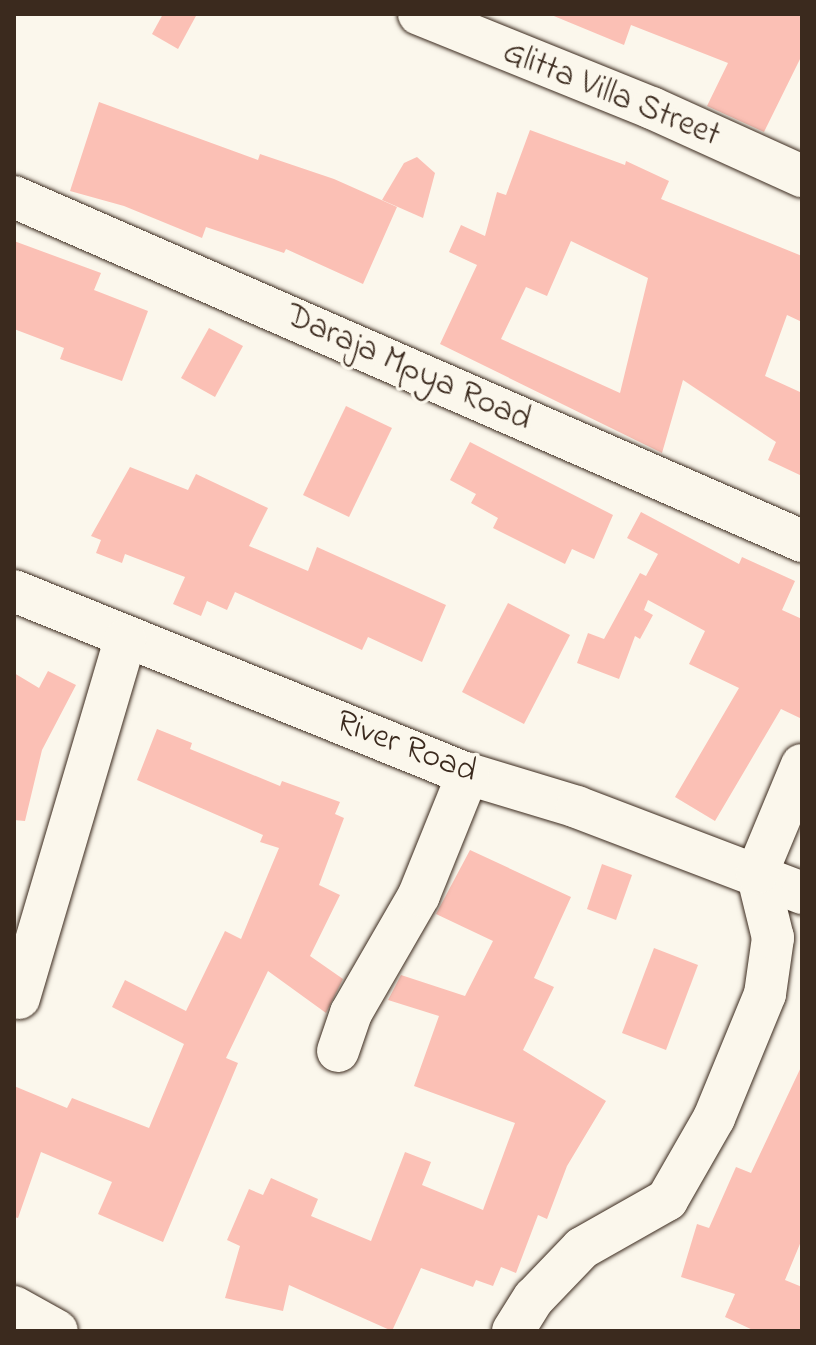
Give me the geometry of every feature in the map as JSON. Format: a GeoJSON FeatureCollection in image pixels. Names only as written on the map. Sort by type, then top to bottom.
{"type":"FeatureCollection","features":[{"type":"Feature","properties":{"kind":"street","name":"Glitta Villa Street"},"geometry":{"type":"LineString","coordinates":[[419,14],[652,108],[802,176]]}},
{"type":"Feature","properties":{"kind":"street","name":"Daraja Mpya Road"},"geometry":{"type":"LineString","coordinates":[[14,197],[802,541]]}},
{"type":"Feature","properties":{"kind":"street","name":"River Road"},"geometry":{"type":"LineString","coordinates":[[14,591],[125,639],[468,774],[577,807],[757,873],[802,893]]}},
{"type":"Feature","properties":{"kind":"street"},"geometry":{"type":"LineString","coordinates":[[19,998],[125,639]]}},
{"type":"Feature","properties":{"kind":"street"},"geometry":{"type":"LineString","coordinates":[[513,1331],[534,1298],[582,1248],[667,1200],[714,1118],[765,994],[773,938],[757,873],[802,765]]}},
{"type":"Feature","properties":{"kind":"street"},"geometry":{"type":"LineString","coordinates":[[338,1051],[351,1013],[419,895],[468,774]]}},
{"type":"Feature","properties":{"kind":"street"},"geometry":{"type":"LineString","coordinates":[[14,1307],[57,1331]]}},
{"type":"Feature","properties":{"kind":"building"},"geometry":{"type":"Polygon","coordinates":[[[163,14],[197,14],[178,49],[152,34],[163,14]]]}},
{"type":"Feature","properties":{"kind":"building"},"geometry":{"type":"Polygon","coordinates":[[[549,14],[802,14],[802,55],[764,132],[707,106],[728,63],[631,25],[624,45],[549,14]]]}},
{"type":"Feature","properties":{"kind":"building"},"geometry":{"type":"Polygon","coordinates":[[[99,102],[258,160],[260,154],[334,179],[397,207],[363,284],[286,249],[284,253],[206,227],[202,238],[124,206],[70,191],[99,102]]]}},
{"type":"Feature","properties":{"kind":"building"},"geometry":{"type":"Polygon","coordinates":[[[530,130],[625,165],[626,161],[669,181],[661,199],[802,256],[802,322],[787,315],[765,376],[800,392],[802,388],[802,476],[768,460],[776,442],[683,380],[662,453],[440,344],[477,265],[449,252],[461,225],[485,236],[497,192],[506,195],[530,130]],[[571,241],[547,296],[526,287],[501,339],[620,393],[648,278],[571,241]]]}},
{"type":"Feature","properties":{"kind":"building"},"geometry":{"type":"Polygon","coordinates":[[[417,157],[435,173],[423,218],[382,200],[404,163],[417,157]]]}},
{"type":"Feature","properties":{"kind":"building"},"geometry":{"type":"Polygon","coordinates":[[[14,241],[101,273],[94,290],[148,311],[122,381],[60,359],[64,348],[14,329],[14,241]]]}},
{"type":"Feature","properties":{"kind":"building"},"geometry":{"type":"Polygon","coordinates":[[[209,328],[243,346],[215,397],[181,378],[209,328]]]}},
{"type":"Feature","properties":{"kind":"building"},"geometry":{"type":"Polygon","coordinates":[[[346,406],[392,428],[349,517],[303,495],[346,406]]]}},
{"type":"Feature","properties":{"kind":"building"},"geometry":{"type":"Polygon","coordinates":[[[470,442],[613,515],[594,559],[572,549],[565,564],[493,528],[498,518],[471,503],[476,494],[450,480],[470,442]]]}},
{"type":"Feature","properties":{"kind":"building"},"geometry":{"type":"Polygon","coordinates":[[[130,467],[188,490],[196,474],[268,508],[249,546],[308,571],[317,547],[446,605],[422,662],[368,637],[362,650],[235,592],[227,610],[207,601],[201,616],[173,604],[185,577],[125,554],[122,563],[96,553],[101,540],[91,536],[130,467]]]}},
{"type":"Feature","properties":{"kind":"building"},"geometry":{"type":"Polygon","coordinates":[[[641,512],[739,564],[742,557],[795,581],[782,610],[802,619],[802,719],[781,709],[715,821],[675,797],[739,688],[689,664],[705,631],[648,600],[644,610],[653,615],[640,639],[635,636],[619,679],[577,663],[588,633],[604,639],[640,573],[646,576],[658,554],[627,538],[641,512]]]}},
{"type":"Feature","properties":{"kind":"building"},"geometry":{"type":"Polygon","coordinates":[[[508,603],[570,635],[524,724],[462,692],[508,603]]]}},
{"type":"Feature","properties":{"kind":"building"},"geometry":{"type":"Polygon","coordinates":[[[48,671],[76,685],[42,750],[25,821],[14,820],[14,673],[39,688],[48,671]]]}},
{"type":"Feature","properties":{"kind":"building"},"geometry":{"type":"Polygon","coordinates":[[[157,729],[192,743],[190,749],[280,786],[282,781],[340,802],[335,814],[344,818],[319,885],[340,895],[310,956],[343,979],[326,1013],[268,971],[226,1058],[238,1063],[163,1242],[98,1214],[112,1182],[41,1152],[18,1218],[14,1217],[14,1086],[67,1108],[72,1098],[149,1128],[184,1044],[112,1007],[125,980],[186,1011],[225,931],[241,939],[279,848],[260,842],[263,835],[137,780],[157,729]]]}},
{"type":"Feature","properties":{"kind":"building"},"geometry":{"type":"Polygon","coordinates":[[[470,850],[571,897],[534,978],[554,987],[523,1050],[606,1101],[567,1166],[547,1219],[538,1215],[516,1273],[501,1267],[493,1286],[476,1280],[473,1287],[421,1268],[392,1331],[289,1285],[283,1311],[225,1298],[240,1246],[227,1240],[249,1189],[263,1195],[271,1178],[318,1199],[311,1216],[371,1241],[405,1152],[431,1162],[422,1185],[483,1210],[515,1123],[414,1086],[439,1016],[388,1000],[401,975],[465,996],[493,941],[436,914],[470,850]]]}},
{"type":"Feature","properties":{"kind":"building"},"geometry":{"type":"Polygon","coordinates":[[[602,864],[632,875],[616,920],[587,909],[602,864]]]}},
{"type":"Feature","properties":{"kind":"building"},"geometry":{"type":"Polygon","coordinates":[[[654,948],[698,965],[666,1050],[622,1033],[654,948]]]}},
{"type":"Feature","properties":{"kind":"building"},"geometry":{"type":"Polygon","coordinates":[[[802,1065],[802,1239],[785,1280],[802,1287],[802,1331],[755,1331],[725,1317],[735,1294],[681,1277],[697,1224],[709,1228],[736,1167],[751,1173],[802,1065]]]}}]}
